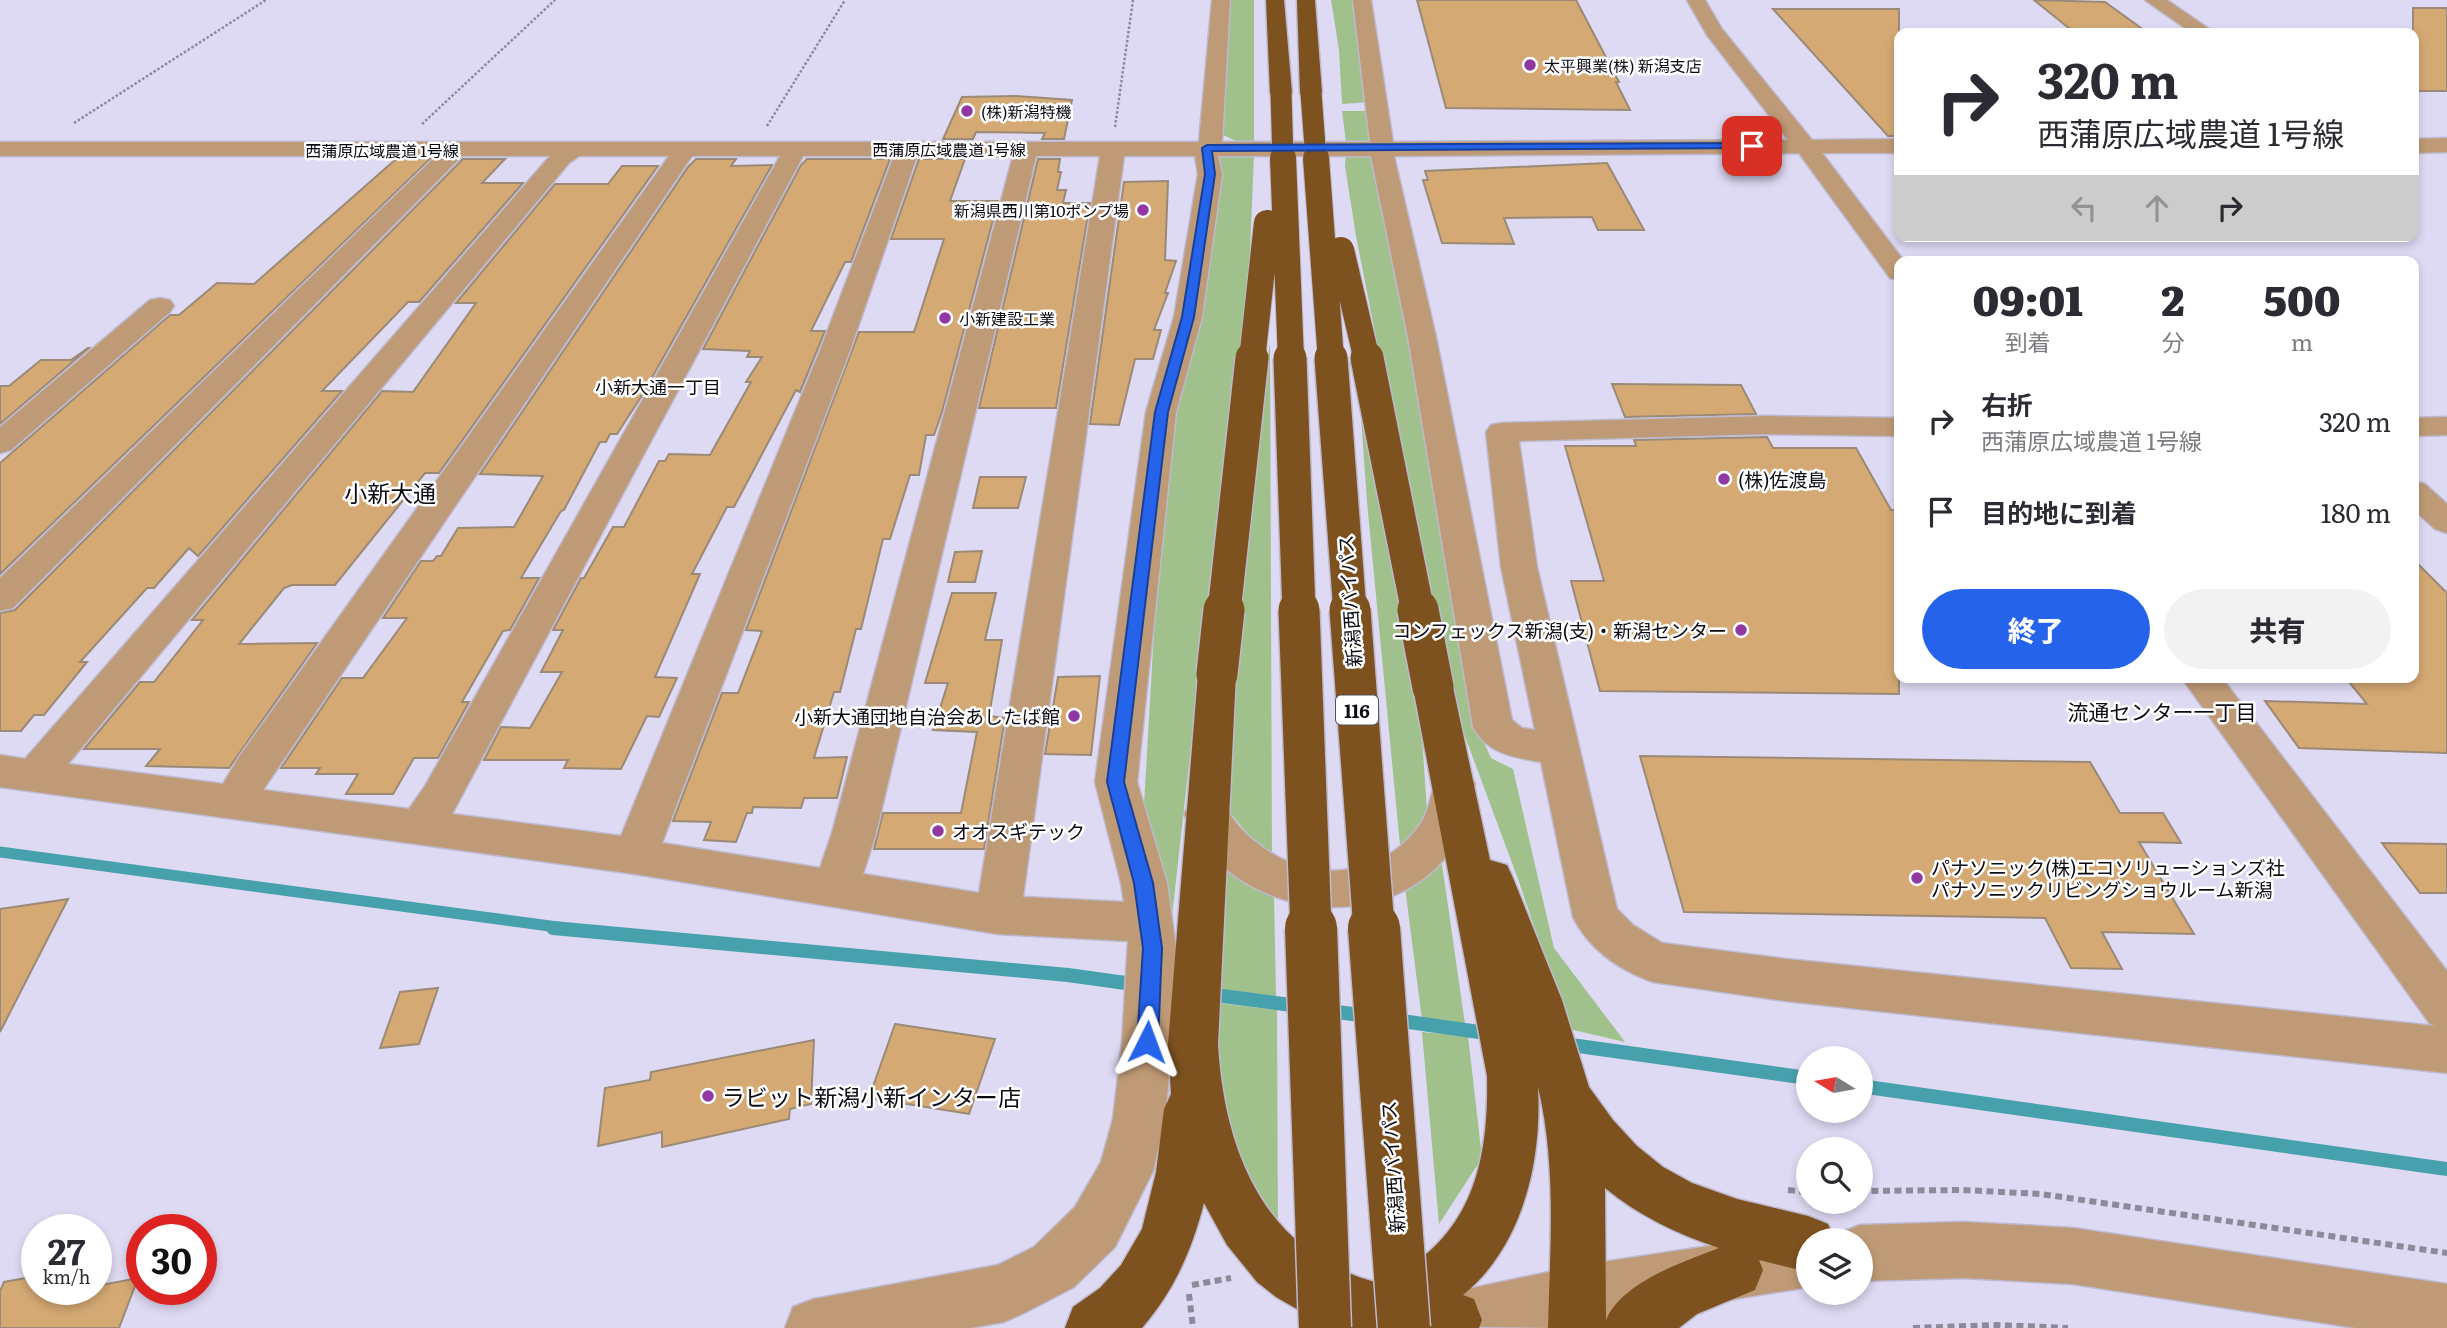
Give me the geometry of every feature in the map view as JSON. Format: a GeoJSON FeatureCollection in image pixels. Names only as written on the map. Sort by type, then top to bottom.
{"type":"FeatureCollection","features":[{"type":"Feature","properties":{"kind":"highway","name":"新潟西バイパス"},"geometry":{"type":"LineString","coordinates":[[1277,0],[1278,24],[1296,93],[1314,142],[1409,1324]]}},
{"type":"Feature","properties":{"kind":"highway","name":"新潟西バイパス"},"geometry":{"type":"LineString","coordinates":[[1306,0],[1296,93],[1325,1328]]}},
{"type":"Feature","properties":{"kind":"highway"},"geometry":{"type":"LineString","coordinates":[[1094,1328],[1133,1296],[1155,1267],[1171,1228],[1182,1182],[1177,1054],[1166,939],[1206,814],[1217,674],[1296,93]]}},
{"type":"Feature","properties":{"kind":"highway"},"geometry":{"type":"LineString","coordinates":[[1314,142],[1363,338],[1454,783],[1513,984],[1536,1077],[1572,1126],[1576,1169],[1577,1311]]}},
{"type":"Feature","properties":{"kind":"highway"},"geometry":{"type":"LineString","coordinates":[[1177,1054],[1209,1149],[1229,1196],[1254,1235],[1284,1269],[1331,1295],[1409,1324],[1422,1292],[1453,1266],[1479,1237],[1501,1192],[1512,1153],[1515,1114],[1536,1077]]}},
{"type":"Feature","properties":{"kind":"highway"},"geometry":{"type":"LineString","coordinates":[[1536,1077],[1597,1143],[1643,1186],[1677,1206],[1718,1222],[1796,1241]]}},
{"type":"Feature","properties":{"kind":"highway"},"geometry":{"type":"LineString","coordinates":[[1632,1328],[1677,1293],[1735,1270]]}},
{"type":"Feature","properties":{"kind":"street"},"geometry":{"type":"LineString","coordinates":[[17,773],[635,856],[1166,939],[1144,883],[1116,782],[1161,412],[1188,317],[1210,174],[1207,148],[1213,132],[1221,0]]}},
{"type":"Feature","properties":{"kind":"street"},"geometry":{"type":"LineString","coordinates":[[1362,0],[1382,149],[1422,337],[1493,727],[1510,741],[1559,750]]}},
{"type":"Feature","properties":{"kind":"street"},"geometry":{"type":"LineString","coordinates":[[1696,0],[1714,31],[1805,145],[1894,265]]}},
{"type":"Feature","properties":{"kind":"street"},"geometry":{"type":"LineString","coordinates":[[2154,0],[2197,28]]}},
{"type":"Feature","properties":{"kind":"street"},"geometry":{"type":"LineString","coordinates":[[2419,146],[2447,145]]}},
{"type":"Feature","properties":{"kind":"street","name":"西蒲原広域農道 1号線"},"geometry":{"type":"LineString","coordinates":[[0,149],[1382,149],[1894,146]]}},
{"type":"Feature","properties":{"kind":"street"},"geometry":{"type":"LineString","coordinates":[[235,802],[254,768],[686,148]]}},
{"type":"Feature","properties":{"kind":"street"},"geometry":{"type":"LineString","coordinates":[[419,827],[446,786],[796,148]]}},
{"type":"Feature","properties":{"kind":"street"},"geometry":{"type":"LineString","coordinates":[[635,856],[834,353],[908,149]]}},
{"type":"Feature","properties":{"kind":"street"},"geometry":{"type":"LineString","coordinates":[[836,888],[854,833],[1027,149]]}},
{"type":"Feature","properties":{"kind":"street"},"geometry":{"type":"LineString","coordinates":[[999,915],[1113,149]]}},
{"type":"Feature","properties":{"kind":"street"},"geometry":{"type":"LineString","coordinates":[[0,599],[455,150]]}},
{"type":"Feature","properties":{"kind":"street"},"geometry":{"type":"LineString","coordinates":[[17,773],[561,158],[572,150]]}},
{"type":"Feature","properties":{"kind":"street"},"geometry":{"type":"LineString","coordinates":[[0,443],[160,306]]}},
{"type":"Feature","properties":{"kind":"street"},"geometry":{"type":"LineString","coordinates":[[1894,427],[1768,425],[1502,432],[1519,567],[1596,917],[1616,939],[1653,962],[1800,981],[2447,1050]]}},
{"type":"Feature","properties":{"kind":"street"},"geometry":{"type":"LineString","coordinates":[[2419,427],[2447,426]]}},
{"type":"Feature","properties":{"kind":"street"},"geometry":{"type":"LineString","coordinates":[[2419,496],[2447,522]]}},
{"type":"Feature","properties":{"kind":"street"},"geometry":{"type":"LineString","coordinates":[[2204,683],[2447,1009]]}},
{"type":"Feature","properties":{"kind":"street"},"geometry":{"type":"LineString","coordinates":[[1206,814],[1226,842],[1247,861],[1269,874],[1305,887],[1326,891],[1354,890],[1388,878],[1411,863],[1431,844],[1444,823],[1454,783]]}},
{"type":"Feature","properties":{"kind":"street"},"geometry":{"type":"LineString","coordinates":[[814,1328],[1004,1293],[1054,1266],[1095,1227],[1126,1171],[1139,1119],[1177,1054]]}},
{"type":"Feature","properties":{"kind":"street"},"geometry":{"type":"LineString","coordinates":[[1873,1253],[1963,1250],[2073,1256],[2447,1313]]}},
{"type":"Feature","properties":{"kind":"street"},"geometry":{"type":"LineString","coordinates":[[1409,1324],[1577,1311],[1735,1270],[1796,1261]]}},
{"type":"Feature","properties":{"kind":"path"},"geometry":{"type":"LineString","coordinates":[[34,149],[266,0]]}},
{"type":"Feature","properties":{"kind":"path"},"geometry":{"type":"LineString","coordinates":[[392,150],[555,0]]}},
{"type":"Feature","properties":{"kind":"path"},"geometry":{"type":"LineString","coordinates":[[753,148],[845,0]]}},
{"type":"Feature","properties":{"kind":"path"},"geometry":{"type":"LineString","coordinates":[[1113,149],[1133,0]]}},
{"type":"Feature","properties":{"kind":"path"},"geometry":{"type":"LineString","coordinates":[[1873,1191],[1963,1190],[2041,1194],[2447,1253]]}},
{"type":"Feature","properties":{"kind":"path"},"geometry":{"type":"LineString","coordinates":[[1179,1281],[1188,1286],[1236,1278]]}},
{"type":"Feature","properties":{"kind":"path"},"geometry":{"type":"LineString","coordinates":[[1188,1286],[1193,1328]]}},
{"type":"Feature","properties":{"kind":"path"},"geometry":{"type":"LineString","coordinates":[[1913,1328],[1997,1325],[2068,1328]]}},
{"type":"Feature","properties":{"kind":"green space"},"geometry":{"type":"Polygon","coordinates":[[[1229,0],[1254,0],[1254,141],[1236,141],[1221,134],[1229,0]]]}},
{"type":"Feature","properties":{"kind":"green space"},"geometry":{"type":"Polygon","coordinates":[[[1331,0],[1357,0],[1371,102],[1342,104],[1339,50],[1331,0]]]}},
{"type":"Feature","properties":{"kind":"green space"},"geometry":{"type":"Polygon","coordinates":[[[1342,111],[1365,111],[1372,115],[1375,133],[1366,142],[1346,142],[1342,111]]]}},
{"type":"Feature","properties":{"kind":"green space"},"geometry":{"type":"Polygon","coordinates":[[[1361,153],[1374,159],[1386,204],[1482,738],[1491,758],[1513,769],[1554,948],[1625,1042],[1569,1029],[1518,879],[1453,704],[1419,528],[1379,353],[1356,236],[1345,166],[1346,154],[1361,153]]]}},
{"type":"Feature","properties":{"kind":"green space"},"geometry":{"type":"Polygon","coordinates":[[[1220,154],[1254,154],[1249,276],[1209,585],[1170,934],[1143,821],[1156,598],[1171,424],[1214,159],[1220,154]]]}},
{"type":"Feature","properties":{"kind":"green space"},"geometry":{"type":"Polygon","coordinates":[[[1270,343],[1272,855],[1249,836],[1225,806],[1226,753],[1256,429],[1270,343]]]}},
{"type":"Feature","properties":{"kind":"green space"},"geometry":{"type":"Polygon","coordinates":[[[1356,345],[1419,693],[1428,825],[1400,845],[1367,502],[1356,345]]]}},
{"type":"Feature","properties":{"kind":"green space"},"geometry":{"type":"Polygon","coordinates":[[[1223,860],[1274,895],[1276,997],[1222,990],[1223,860]]]}},
{"type":"Feature","properties":{"kind":"green space"},"geometry":{"type":"Polygon","coordinates":[[[1442,864],[1465,1024],[1422,1020],[1405,887],[1442,864]]]}},
{"type":"Feature","properties":{"kind":"green space"},"geometry":{"type":"Polygon","coordinates":[[[1217,1003],[1277,1010],[1278,1239],[1260,1225],[1218,1095],[1217,1003]]]}},
{"type":"Feature","properties":{"kind":"green space"},"geometry":{"type":"Polygon","coordinates":[[[1422,1032],[1468,1036],[1482,1158],[1439,1224],[1422,1032]]]}},
{"type":"Feature","properties":{"kind":"building","name":"太平興業(株) 新潟支店"},"geometry":{"type":"Polygon","coordinates":[[[1417,0],[1576,0],[1619,82],[1616,82],[1630,110],[1446,108],[1417,0]]]}},
{"type":"Feature","properties":{"kind":"building"},"geometry":{"type":"Polygon","coordinates":[[[2034,0],[2105,2],[2141,28],[2069,28],[2034,0]]]}},
{"type":"Feature","properties":{"kind":"building"},"geometry":{"type":"Polygon","coordinates":[[[2413,8],[2447,8],[2447,91],[2419,91],[2419,28],[2413,28],[2413,8]]]}},
{"type":"Feature","properties":{"kind":"building"},"geometry":{"type":"Polygon","coordinates":[[[1773,9],[1899,9],[1899,28],[1894,28],[1894,136],[1888,136],[1773,9]]]}},
{"type":"Feature","properties":{"kind":"building"},"geometry":{"type":"Polygon","coordinates":[[[1016,96],[1072,100],[1064,139],[1042,139],[1045,133],[976,132],[973,139],[943,139],[962,97],[1016,96]]]}},
{"type":"Feature","properties":{"kind":"building"},"geometry":{"type":"Polygon","coordinates":[[[396,159],[430,159],[0,574],[0,463],[170,315],[179,315],[217,283],[254,284],[396,159]]]}},
{"type":"Feature","properties":{"kind":"building"},"geometry":{"type":"Polygon","coordinates":[[[463,159],[505,159],[482,183],[523,183],[419,302],[408,302],[322,391],[342,391],[198,556],[189,548],[154,588],[147,588],[80,662],[87,662],[44,715],[34,715],[21,731],[0,731],[0,613],[15,610],[463,159]]]}},
{"type":"Feature","properties":{"kind":"building"},"geometry":{"type":"Polygon","coordinates":[[[696,159],[736,159],[731,166],[772,165],[641,397],[617,434],[610,434],[606,442],[600,442],[564,510],[521,578],[539,578],[510,630],[503,631],[462,702],[469,702],[438,758],[414,758],[393,794],[346,794],[358,774],[316,774],[320,768],[281,768],[342,678],[363,678],[407,618],[383,618],[421,561],[433,561],[437,556],[441,556],[458,528],[514,527],[543,476],[480,474],[696,159]]]}},
{"type":"Feature","properties":{"kind":"building"},"geometry":{"type":"Polygon","coordinates":[[[807,159],[890,159],[851,262],[845,262],[811,331],[825,331],[800,392],[796,390],[734,507],[727,507],[692,574],[700,574],[655,677],[677,678],[659,717],[647,716],[621,769],[564,768],[568,760],[484,760],[501,727],[530,728],[562,672],[541,672],[563,630],[553,630],[613,527],[624,527],[659,461],[665,461],[669,454],[710,455],[751,382],[746,382],[762,357],[747,357],[750,351],[703,349],[801,165],[807,159]]]}},
{"type":"Feature","properties":{"kind":"building"},"geometry":{"type":"Polygon","coordinates":[[[919,159],[965,159],[950,201],[998,201],[942,412],[934,435],[926,435],[919,475],[910,475],[890,539],[883,539],[861,629],[856,629],[840,692],[834,692],[814,758],[847,757],[837,798],[804,798],[801,808],[753,807],[752,813],[747,813],[736,842],[704,840],[711,822],[673,821],[722,693],[738,693],[762,631],[746,630],[859,332],[914,332],[944,239],[891,239],[919,159]]]}},
{"type":"Feature","properties":{"kind":"building"},"geometry":{"type":"Polygon","coordinates":[[[1038,159],[1060,159],[1058,172],[1061,172],[1057,190],[1066,190],[1063,203],[1090,203],[1056,408],[979,408],[1038,159]]]}},
{"type":"Feature","properties":{"kind":"building"},"geometry":{"type":"Polygon","coordinates":[[[1607,163],[1644,230],[1598,230],[1592,217],[1504,218],[1514,244],[1442,243],[1423,180],[1428,180],[1425,171],[1607,163]]]}},
{"type":"Feature","properties":{"kind":"building"},"geometry":{"type":"Polygon","coordinates":[[[622,166],[658,166],[439,473],[425,473],[335,585],[292,585],[284,588],[239,644],[317,643],[229,768],[146,766],[160,749],[84,749],[140,682],[154,682],[203,620],[192,620],[382,391],[413,392],[476,303],[456,303],[555,184],[608,184],[622,166]]]}},
{"type":"Feature","properties":{"kind":"building"},"geometry":{"type":"Polygon","coordinates":[[[1168,181],[1165,260],[1176,261],[1154,330],[1161,330],[1153,359],[1135,359],[1119,425],[1090,424],[1124,182],[1168,181]]]}},
{"type":"Feature","properties":{"kind":"building"},"geometry":{"type":"Polygon","coordinates":[[[88,348],[0,424],[0,386],[9,386],[41,360],[71,360],[88,348]]]}},
{"type":"Feature","properties":{"kind":"building"},"geometry":{"type":"Polygon","coordinates":[[[1612,384],[1741,385],[1756,414],[1625,417],[1612,384]]]}},
{"type":"Feature","properties":{"kind":"building"},"geometry":{"type":"Polygon","coordinates":[[[1767,437],[1773,448],[1856,448],[1891,510],[1894,510],[1894,683],[1899,683],[1899,694],[1600,691],[1571,581],[1604,581],[1565,446],[1636,446],[1634,440],[1767,437]]]}},
{"type":"Feature","properties":{"kind":"building"},"geometry":{"type":"Polygon","coordinates":[[[980,477],[1026,477],[1018,508],[973,508],[980,477]]]}},
{"type":"Feature","properties":{"kind":"building"},"geometry":{"type":"Polygon","coordinates":[[[982,551],[975,582],[948,582],[955,552],[982,551]]]}},
{"type":"Feature","properties":{"kind":"building"},"geometry":{"type":"Polygon","coordinates":[[[2419,565],[2447,593],[2447,753],[2299,748],[2265,701],[2367,704],[2350,683],[2419,683],[2419,565]]]}},
{"type":"Feature","properties":{"kind":"building"},"geometry":{"type":"Polygon","coordinates":[[[952,593],[996,593],[985,640],[1002,640],[989,716],[1005,718],[984,849],[874,849],[883,813],[961,813],[977,732],[933,730],[948,683],[925,683],[952,593]]]}},
{"type":"Feature","properties":{"kind":"building","name":"小新大通団地自治会あしたば館"},"geometry":{"type":"Polygon","coordinates":[[[1100,676],[1091,755],[1045,754],[1058,677],[1100,676]]]}},
{"type":"Feature","properties":{"kind":"building","name":"パナソニック(株)エコソリューションズ社 パナソニックリビングショウルーム新潟"},"geometry":{"type":"Polygon","coordinates":[[[1640,756],[2090,762],[2120,813],[2163,813],[2181,843],[2139,842],[2194,934],[2102,932],[2122,969],[2071,968],[2045,918],[1684,912],[1640,756]]]}},
{"type":"Feature","properties":{"kind":"building"},"geometry":{"type":"Polygon","coordinates":[[[2382,843],[2447,844],[2447,893],[2420,893],[2382,843]]]}},
{"type":"Feature","properties":{"kind":"building"},"geometry":{"type":"Polygon","coordinates":[[[68,899],[0,1032],[0,909],[68,899]]]}},
{"type":"Feature","properties":{"kind":"building"},"geometry":{"type":"Polygon","coordinates":[[[438,988],[419,1044],[380,1048],[400,992],[438,988]]]}},
{"type":"Feature","properties":{"kind":"building"},"geometry":{"type":"Polygon","coordinates":[[[895,1024],[995,1039],[969,1114],[869,1098],[895,1024]]]}},
{"type":"Feature","properties":{"kind":"building","name":"ラビット新潟小新インター店"},"geometry":{"type":"Polygon","coordinates":[[[814,1040],[811,1104],[790,1109],[789,1119],[662,1147],[662,1132],[598,1146],[605,1088],[650,1080],[651,1072],[814,1040]]]}},
{"type":"Feature","properties":{"kind":"building"},"geometry":{"type":"Polygon","coordinates":[[[21,1279],[21,1305],[112,1305],[112,1283],[126,1280],[128,1305],[119,1328],[0,1328],[0,1291],[4,1282],[21,1279]]]}},
{"type":"Feature","properties":{"kind":"waterway"},"geometry":{"type":"LineString","coordinates":[[0,852],[572,929]]}},
{"type":"Feature","properties":{"kind":"waterway"},"geometry":{"type":"LineString","coordinates":[[553,928],[1068,975],[1140,985]]}},
{"type":"Feature","properties":{"kind":"waterway"},"geometry":{"type":"LineString","coordinates":[[1207,994],[1299,1006]]}},
{"type":"Feature","properties":{"kind":"waterway"},"geometry":{"type":"LineString","coordinates":[[1329,1011],[1368,1016]]}},
{"type":"Feature","properties":{"kind":"waterway"},"geometry":{"type":"LineString","coordinates":[[1395,1020],[1493,1034]]}},
{"type":"Feature","properties":{"kind":"waterway"},"geometry":{"type":"LineString","coordinates":[[1564,1044],[1796,1076]]}},
{"type":"Feature","properties":{"kind":"waterway"},"geometry":{"type":"LineString","coordinates":[[1873,1088],[2447,1169]]}},
{"type":"Feature","properties":{"kind":"place","name":"太平興業(株) 新潟支店"},"geometry":{"type":"Point","coordinates":[1530,65]}},
{"type":"Feature","properties":{"kind":"place","name":"(株)新潟特機"},"geometry":{"type":"Point","coordinates":[967,111]}},
{"type":"Feature","properties":{"kind":"place","name":"新潟県西川第10ポンプ場"},"geometry":{"type":"Point","coordinates":[1143,210]}},
{"type":"Feature","properties":{"kind":"place","name":"小新建設工業"},"geometry":{"type":"Point","coordinates":[945,318]}},
{"type":"Feature","properties":{"kind":"place","name":"(株)佐渡島"},"geometry":{"type":"Point","coordinates":[1724,479]}},
{"type":"Feature","properties":{"kind":"place","name":"コンフェックス新潟(支)・新潟センター"},"geometry":{"type":"Point","coordinates":[1741,630]}},
{"type":"Feature","properties":{"kind":"place","name":"小新大通団地自治会あしたば館"},"geometry":{"type":"Point","coordinates":[1074,716]}},
{"type":"Feature","properties":{"kind":"place","name":"オオスギテック"},"geometry":{"type":"Point","coordinates":[938,831]}},
{"type":"Feature","properties":{"kind":"place","name":"パナソニック(株)エコソリューションズ社 パナソニックリビングショウルーム新潟"},"geometry":{"type":"Point","coordinates":[1917,878]}},
{"type":"Feature","properties":{"kind":"place","name":"ラビット新潟小新インター店"},"geometry":{"type":"Point","coordinates":[708,1096]}},
{"type":"Feature","properties":{"kind":"district","name":"小新大通一丁目"},"geometry":{"type":"Point","coordinates":[658,386]}},
{"type":"Feature","properties":{"kind":"district","name":"小新大通"},"geometry":{"type":"Point","coordinates":[390,492]}},
{"type":"Feature","properties":{"kind":"district","name":"流通センター一丁目"},"geometry":{"type":"Point","coordinates":[2162,710]}},
{"type":"Feature","properties":{"kind":"route"},"geometry":{"type":"LineString","coordinates":[[1147,1042],[1152,948],[1144,883],[1116,782],[1161,412],[1188,317],[1210,174],[1207,148],[1752,146]]}}]}
